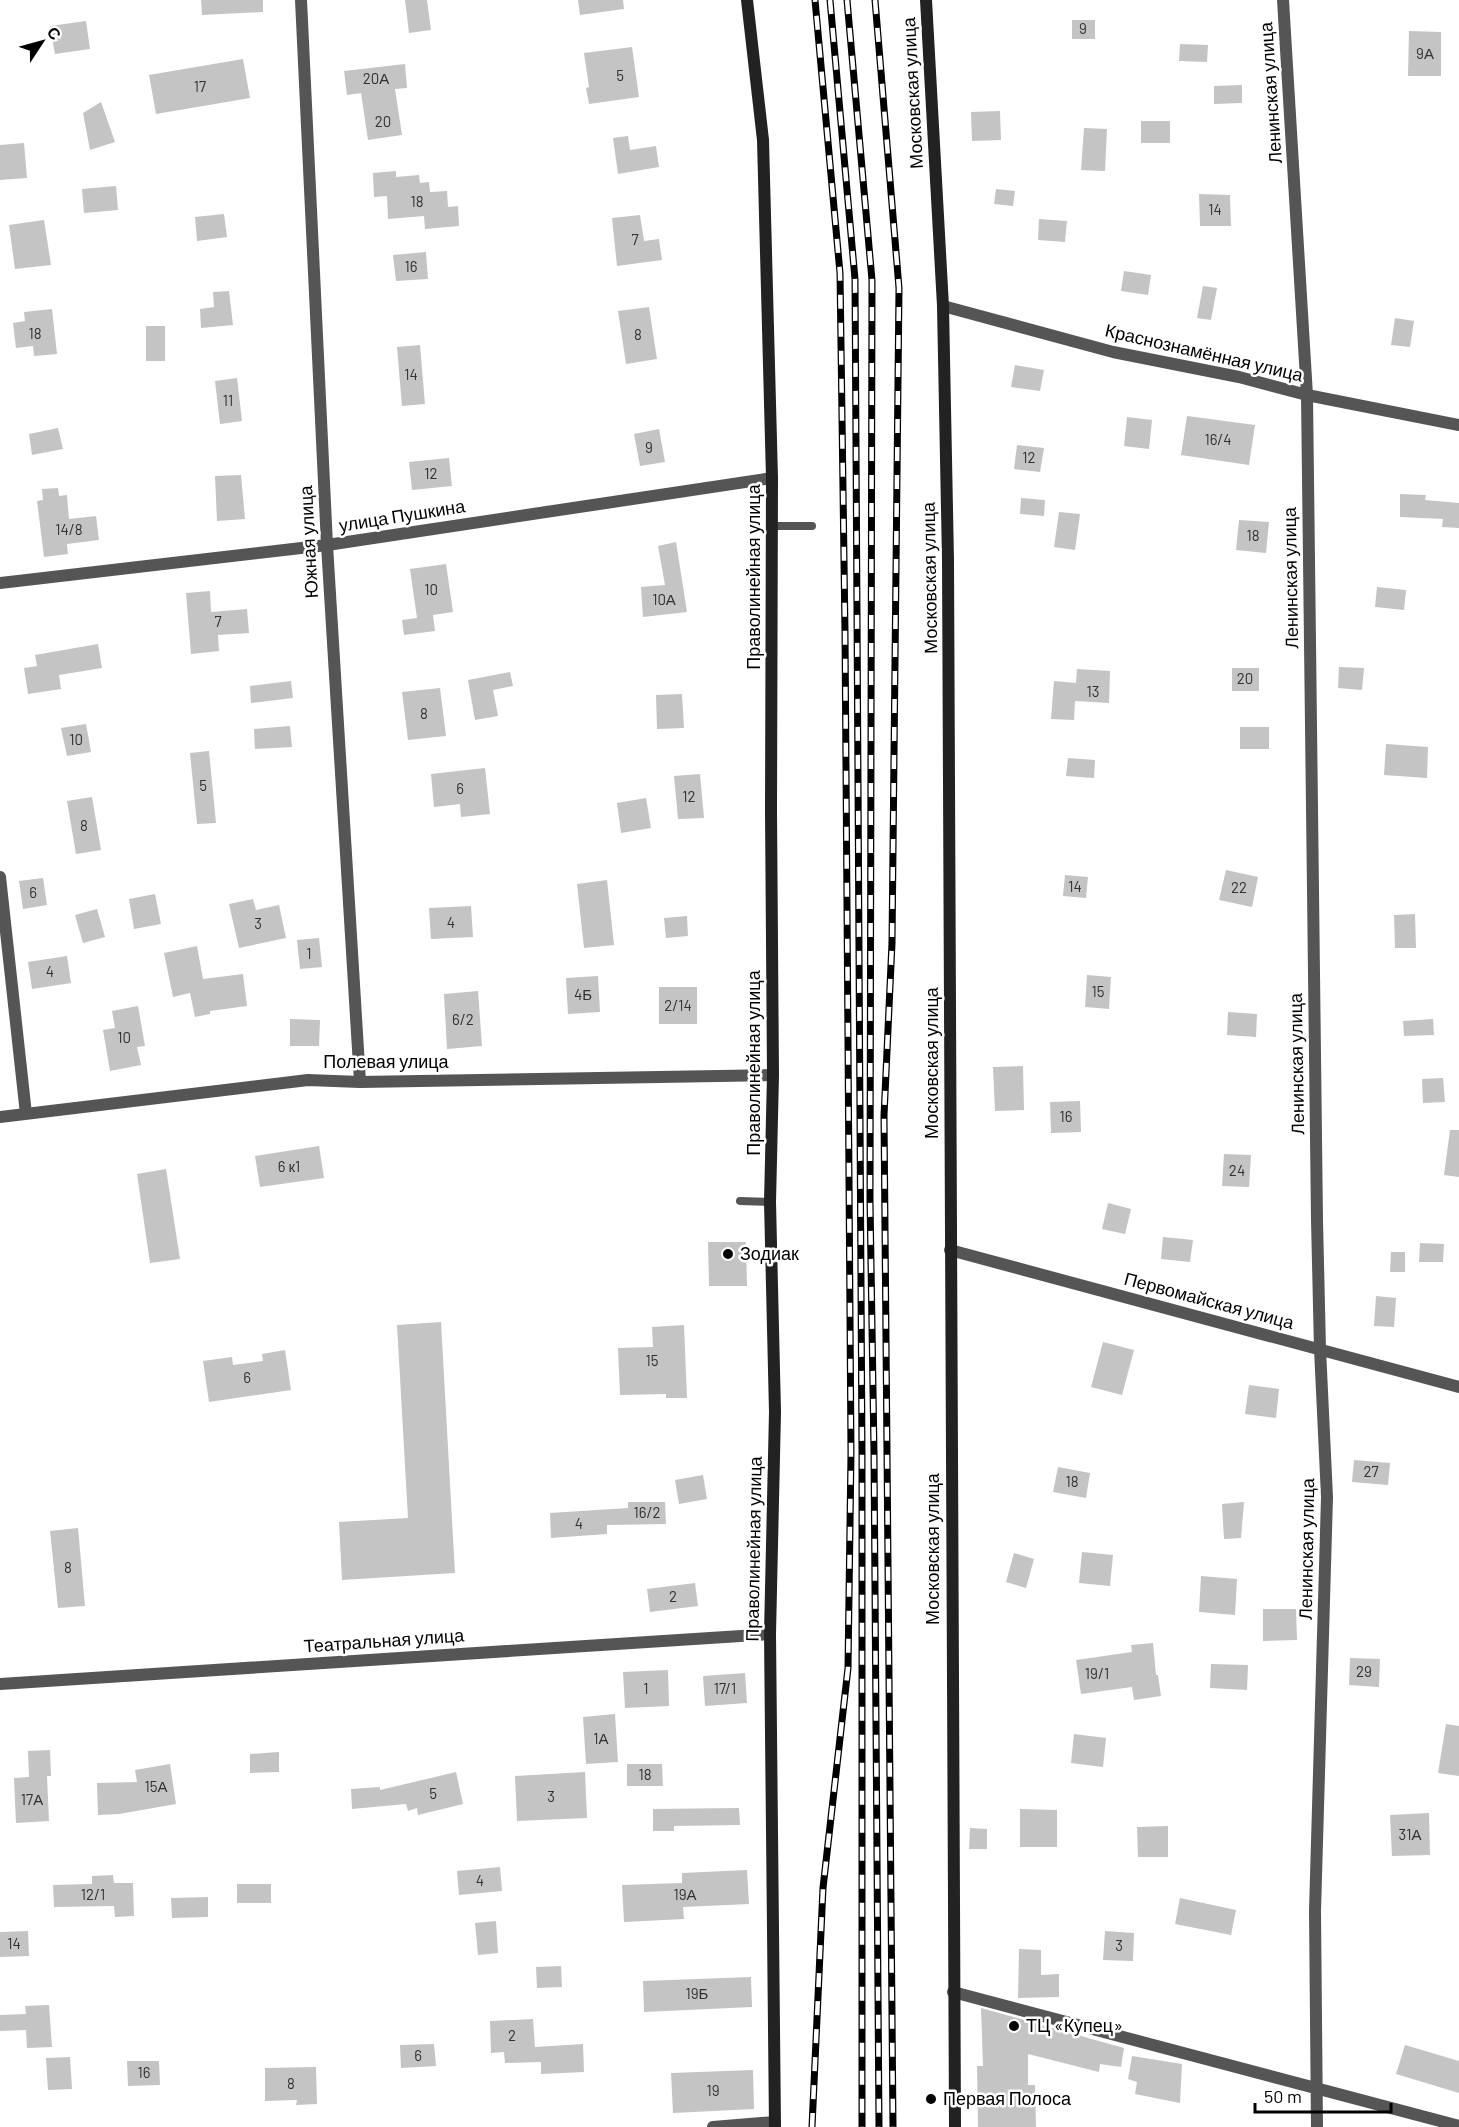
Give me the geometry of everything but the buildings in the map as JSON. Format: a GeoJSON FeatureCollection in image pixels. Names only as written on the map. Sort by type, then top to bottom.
{"type":"FeatureCollection","features":[{"type":"Feature","properties":{"kind":"main road","name":"Праволинейная улица"},"geometry":{"type":"LineString","coordinates":[[747,0],[763,140],[772,478],[773,1075],[770,1202],[775,1412],[770,1634],[775,2124]]}},
{"type":"Feature","properties":{"kind":"main road","name":"Московская улица"},"geometry":{"type":"LineString","coordinates":[[926,0],[943,306],[950,714],[954,2127]]}},
{"type":"Feature","properties":{"kind":"street","name":"Южная улица"},"geometry":{"type":"LineString","coordinates":[[301,0],[327,545],[360,1082]]}},
{"type":"Feature","properties":{"kind":"street","name":"Ленинская улица"},"geometry":{"type":"LineString","coordinates":[[1283,0],[1307,395],[1320,1349],[1327,1497],[1315,1911],[1317,2127]]}},
{"type":"Feature","properties":{"kind":"street","name":"Краснознамённая улица"},"geometry":{"type":"LineString","coordinates":[[943,306],[1113,352],[1239,377],[1307,395],[1459,425]]}},
{"type":"Feature","properties":{"kind":"street","name":"улица Пушкина"},"geometry":{"type":"LineString","coordinates":[[0,583],[327,545],[772,478]]}},
{"type":"Feature","properties":{"kind":"street"},"geometry":{"type":"LineString","coordinates":[[0,877],[26,1114]]}},
{"type":"Feature","properties":{"kind":"street","name":"Полевая улица"},"geometry":{"type":"LineString","coordinates":[[0,1117],[308,1080],[360,1082],[773,1075]]}},
{"type":"Feature","properties":{"kind":"street","name":"Первомайская улица"},"geometry":{"type":"LineString","coordinates":[[950,1250],[1459,1387]]}},
{"type":"Feature","properties":{"kind":"street","name":"Театральная улица"},"geometry":{"type":"LineString","coordinates":[[0,1684],[770,1634]]}},
{"type":"Feature","properties":{"kind":"street"},"geometry":{"type":"LineString","coordinates":[[953,1992],[1459,2126]]}},
{"type":"Feature","properties":{"kind":"street"},"geometry":{"type":"LineString","coordinates":[[713,2127],[775,2124]]}},
{"type":"Feature","properties":{"kind":"lane"},"geometry":{"type":"LineString","coordinates":[[772,526],[812,526]]}},
{"type":"Feature","properties":{"kind":"lane"},"geometry":{"type":"LineString","coordinates":[[740,1201],[770,1202]]}},
{"type":"Feature","properties":{"kind":"railway"},"geometry":{"type":"LineString","coordinates":[[812,2127],[823,1888],[848,1668],[851,1453],[840,273],[815,0]]}},
{"type":"Feature","properties":{"kind":"railway"},"geometry":{"type":"LineString","coordinates":[[830,0],[855,279],[862,1453],[862,2127]]}},
{"type":"Feature","properties":{"kind":"railway"},"geometry":{"type":"LineString","coordinates":[[847,0],[872,280],[870,1200],[879,2127]]}},
{"type":"Feature","properties":{"kind":"railway"},"geometry":{"type":"LineString","coordinates":[[875,0],[899,288],[892,943],[884,1116],[893,2127]]}},
{"type":"Feature","properties":{"kind":"place","name":"Зодиак"},"geometry":{"type":"Point","coordinates":[728,1254]}},
{"type":"Feature","properties":{"kind":"place","name":"ТЦ «Купец»"},"geometry":{"type":"Point","coordinates":[1014,2026]}},
{"type":"Feature","properties":{"kind":"place","name":"Первая Полоса"},"geometry":{"type":"Point","coordinates":[931,2099]}}]}
